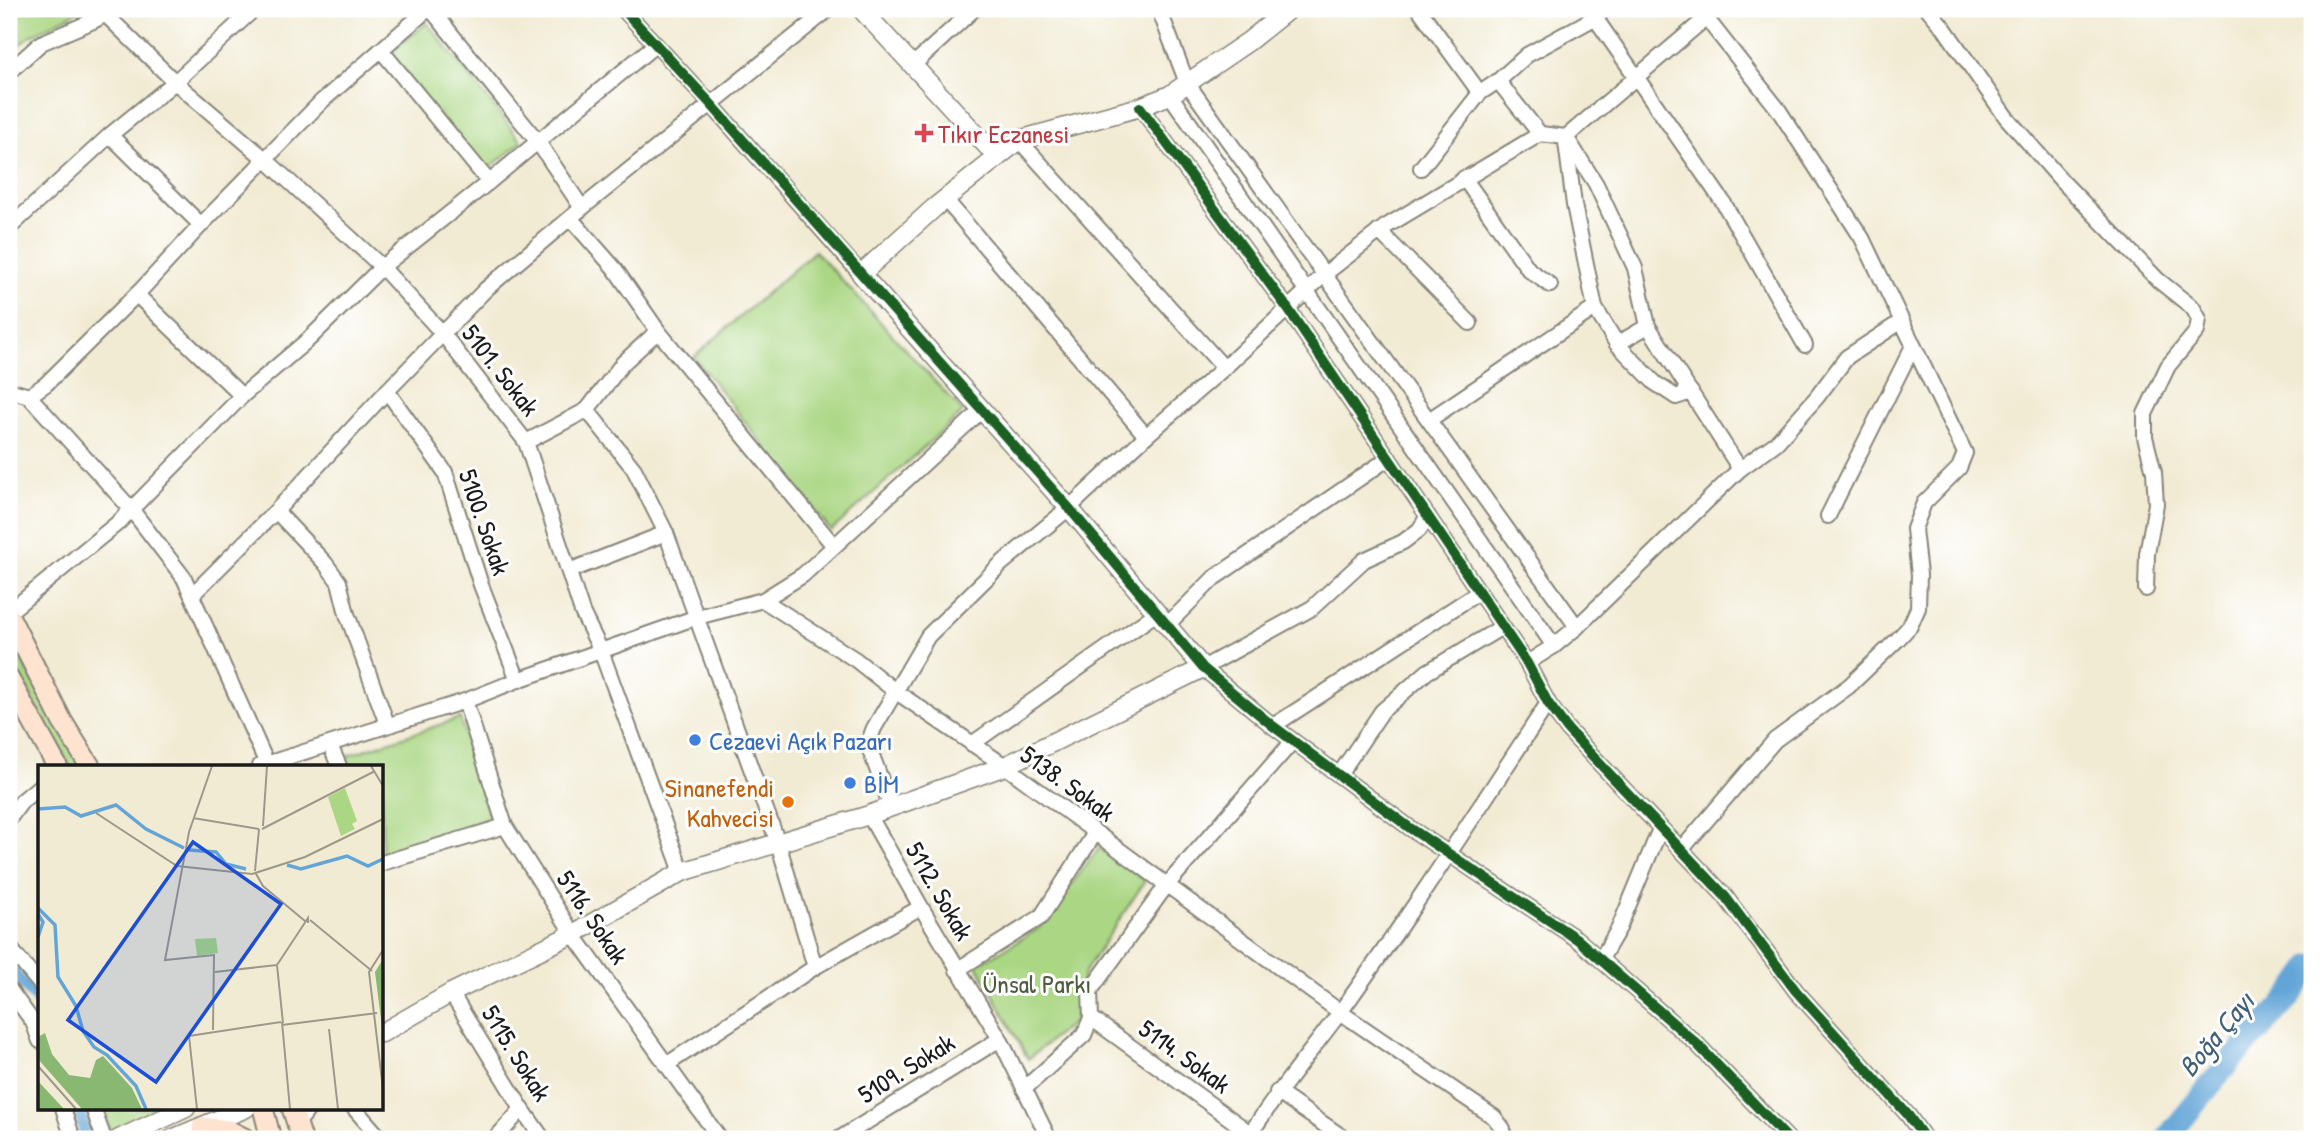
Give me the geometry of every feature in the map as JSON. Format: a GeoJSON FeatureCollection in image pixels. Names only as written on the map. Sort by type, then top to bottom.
{"type":"FeatureCollection","features":[{"type":"Feature","properties":{"kind":"main road"},"geometry":{"type":"LineString","coordinates":[[9,614],[62,722],[89,765]]}},
{"type":"Feature","properties":{"kind":"main road"},"geometry":{"type":"LineString","coordinates":[[9,679],[56,765]]}},
{"type":"Feature","properties":{"kind":"main road"},"geometry":{"type":"LineString","coordinates":[[263,1110],[271,1139]]}},
{"type":"Feature","properties":{"kind":"main road"},"geometry":{"type":"LineString","coordinates":[[202,1126],[228,1130],[246,1139]]}},
{"type":"Feature","properties":{"kind":"street"},"geometry":{"type":"LineString","coordinates":[[9,228],[254,9]]}},
{"type":"Feature","properties":{"kind":"street"},"geometry":{"type":"LineString","coordinates":[[29,396],[46,384],[136,295],[322,101],[430,9],[538,142],[582,208]]}},
{"type":"Feature","properties":{"kind":"street"},"geometry":{"type":"LineString","coordinates":[[623,9],[710,103],[1069,508],[1203,667],[1273,726],[1409,828],[1577,939],[1697,1044],[1788,1139]]}},
{"type":"Feature","properties":{"kind":"street"},"geometry":{"type":"LineString","coordinates":[[192,595],[276,511],[486,289],[710,103],[829,9]]}},
{"type":"Feature","properties":{"kind":"street"},"geometry":{"type":"LineString","coordinates":[[861,9],[997,157]]}},
{"type":"Feature","properties":{"kind":"street"},"geometry":{"type":"LineString","coordinates":[[913,65],[974,9]]}},
{"type":"Feature","properties":{"kind":"street"},"geometry":{"type":"LineString","coordinates":[[1159,9],[1187,83],[1577,627]]}},
{"type":"Feature","properties":{"kind":"street"},"geometry":{"type":"LineString","coordinates":[[860,274],[945,199],[1019,140],[1140,107],[1170,95],[1249,41],[1289,9]]}},
{"type":"Feature","properties":{"kind":"street"},"geometry":{"type":"LineString","coordinates":[[1419,9],[1480,93]]}},
{"type":"Feature","properties":{"kind":"street"},"geometry":{"type":"LineString","coordinates":[[1928,9],[2006,117],[2062,181],[2158,280],[2197,313],[2197,331],[2168,366],[2145,414],[2145,437],[2154,471],[2156,504],[2147,554],[2146,589]]}},
{"type":"Feature","properties":{"kind":"street"},"geometry":{"type":"LineString","coordinates":[[9,72],[41,43],[110,12]]}},
{"type":"Feature","properties":{"kind":"street","name":"5101. Sokak"},"geometry":{"type":"LineString","coordinates":[[110,12],[175,82],[265,159],[382,267],[443,334],[526,442],[582,612],[601,651],[682,872]]}},
{"type":"Feature","properties":{"kind":"street"},"geometry":{"type":"LineString","coordinates":[[1421,169],[1480,93],[1527,55],[1597,12],[1723,202],[1805,345]]}},
{"type":"Feature","properties":{"kind":"street"},"geometry":{"type":"LineString","coordinates":[[891,807],[870,750],[869,741],[874,728],[928,636],[1000,564],[1069,508],[1324,275],[1379,231],[1540,134],[1566,137],[1638,77],[1703,13],[1778,109],[1855,226],[1965,453],[1954,474],[1924,503],[1914,529],[1919,608],[1910,626],[1849,686],[1775,740],[1682,849]]}},
{"type":"Feature","properties":{"kind":"street"},"geometry":{"type":"LineString","coordinates":[[9,614],[131,509],[243,396],[309,339],[382,267],[655,45]]}},
{"type":"Feature","properties":{"kind":"street"},"geometry":{"type":"LineString","coordinates":[[382,50],[489,182]]}},
{"type":"Feature","properties":{"kind":"street"},"geometry":{"type":"LineString","coordinates":[[1498,81],[1540,134]]}},
{"type":"Feature","properties":{"kind":"street"},"geometry":{"type":"LineString","coordinates":[[1170,95],[1554,646]]}},
{"type":"Feature","properties":{"kind":"street"},"geometry":{"type":"LineString","coordinates":[[1140,107],[1288,309],[1527,663],[1548,703],[1568,730],[1724,895],[1796,991],[1908,1115],[1925,1139]]}},
{"type":"Feature","properties":{"kind":"street"},"geometry":{"type":"LineString","coordinates":[[110,135],[201,225]]}},
{"type":"Feature","properties":{"kind":"street"},"geometry":{"type":"LineString","coordinates":[[1566,137],[1574,205],[1595,308],[1617,344],[1655,383],[1676,397],[1691,393]]}},
{"type":"Feature","properties":{"kind":"street"},"geometry":{"type":"LineString","coordinates":[[1566,137],[1596,184],[1635,268],[1648,326],[1740,469]]}},
{"type":"Feature","properties":{"kind":"street"},"geometry":{"type":"LineString","coordinates":[[1019,140],[1224,368]]}},
{"type":"Feature","properties":{"kind":"street"},"geometry":{"type":"LineString","coordinates":[[1464,178],[1529,270],[1550,285]]}},
{"type":"Feature","properties":{"kind":"street"},"geometry":{"type":"LineString","coordinates":[[945,199],[1146,436]]}},
{"type":"Feature","properties":{"kind":"street"},"geometry":{"type":"LineString","coordinates":[[571,219],[615,269],[657,331],[834,546]]}},
{"type":"Feature","properties":{"kind":"street"},"geometry":{"type":"LineString","coordinates":[[1379,231],[1470,323]]}},
{"type":"Feature","properties":{"kind":"street"},"geometry":{"type":"LineString","coordinates":[[136,295],[243,396]]}},
{"type":"Feature","properties":{"kind":"street"},"geometry":{"type":"LineString","coordinates":[[1429,420],[1595,308]]}},
{"type":"Feature","properties":{"kind":"street"},"geometry":{"type":"LineString","coordinates":[[1527,663],[1577,627],[1740,469],[1776,443],[1817,397],[1847,357],[1902,321]]}},
{"type":"Feature","properties":{"kind":"street"},"geometry":{"type":"LineString","coordinates":[[1617,344],[1648,326]]}},
{"type":"Feature","properties":{"kind":"street"},"geometry":{"type":"LineString","coordinates":[[526,442],[587,410],[623,363],[657,331]]}},
{"type":"Feature","properties":{"kind":"street"},"geometry":{"type":"LineString","coordinates":[[1828,516],[1913,346]]}},
{"type":"Feature","properties":{"kind":"street"},"geometry":{"type":"LineString","coordinates":[[9,390],[29,396],[131,509],[184,578],[263,765],[465,701],[697,617],[763,600],[803,575],[982,410]]}},
{"type":"Feature","properties":{"kind":"street","name":"5100. Sokak"},"geometry":{"type":"LineString","coordinates":[[387,391],[444,472],[481,585],[518,680]]}},
{"type":"Feature","properties":{"kind":"street"},"geometry":{"type":"LineString","coordinates":[[587,410],[634,469],[666,533],[778,843],[815,967]]}},
{"type":"Feature","properties":{"kind":"street"},"geometry":{"type":"LineString","coordinates":[[972,744],[1163,618],[1214,578],[1389,458]]}},
{"type":"Feature","properties":{"kind":"street"},"geometry":{"type":"LineString","coordinates":[[276,511],[325,563],[339,582],[347,614],[387,724]]}},
{"type":"Feature","properties":{"kind":"street"},"geometry":{"type":"LineString","coordinates":[[383,1032],[451,993],[573,934],[682,872],[869,815],[1005,766],[1203,667],[1312,608],[1364,560],[1403,542],[1419,530],[1428,516]]}},
{"type":"Feature","properties":{"kind":"street"},"geometry":{"type":"LineString","coordinates":[[569,571],[666,533]]}},
{"type":"Feature","properties":{"kind":"street"},"geometry":{"type":"LineString","coordinates":[[1273,726],[1479,592]]}},
{"type":"Feature","properties":{"kind":"street","name":"5138. Sokak"},"geometry":{"type":"LineString","coordinates":[[763,600],[856,660],[895,691],[1005,766],[1166,887],[1340,1012],[1494,1117],[1503,1129],[1503,1139]]}},
{"type":"Feature","properties":{"kind":"street"},"geometry":{"type":"LineString","coordinates":[[1339,775],[1382,711],[1427,673],[1502,627]]}},
{"type":"Feature","properties":{"kind":"street","name":"5116. Sokak"},"geometry":{"type":"LineString","coordinates":[[465,701],[505,826],[573,934],[720,1139]]}},
{"type":"Feature","properties":{"kind":"street"},"geometry":{"type":"LineString","coordinates":[[1249,1136],[1277,1092],[1340,1012],[1449,854],[1548,703]]}},
{"type":"Feature","properties":{"kind":"street"},"geometry":{"type":"LineString","coordinates":[[1024,1089],[1084,1035],[1091,1018],[1090,991],[1166,887],[1293,741]]}},
{"type":"Feature","properties":{"kind":"street"},"geometry":{"type":"LineString","coordinates":[[330,745],[339,765]]}},
{"type":"Feature","properties":{"kind":"street"},"geometry":{"type":"LineString","coordinates":[[9,819],[22,800],[38,788]]}},
{"type":"Feature","properties":{"kind":"street","name":"5112. Sokak"},"geometry":{"type":"LineString","coordinates":[[869,815],[957,970],[1000,1039],[1049,1139]]}},
{"type":"Feature","properties":{"kind":"street"},"geometry":{"type":"LineString","coordinates":[[383,863],[505,826]]}},
{"type":"Feature","properties":{"kind":"street"},"geometry":{"type":"LineString","coordinates":[[1601,959],[1619,928],[1660,829]]}},
{"type":"Feature","properties":{"kind":"street"},"geometry":{"type":"LineString","coordinates":[[957,970],[1041,917],[1095,833]]}},
{"type":"Feature","properties":{"kind":"street"},"geometry":{"type":"LineString","coordinates":[[666,1065],[815,967],[921,907]]}},
{"type":"Feature","properties":{"kind":"street"},"geometry":{"type":"LineString","coordinates":[[9,947],[38,982]]}},
{"type":"Feature","properties":{"kind":"street"},"geometry":{"type":"LineString","coordinates":[[9,989],[33,1022],[38,1036]]}},
{"type":"Feature","properties":{"kind":"street","name":"5115. Sokak"},"geometry":{"type":"LineString","coordinates":[[451,993],[543,1139]]}},
{"type":"Feature","properties":{"kind":"street","name":"5114. Sokak"},"geometry":{"type":"LineString","coordinates":[[1091,1018],[1249,1136]]}},
{"type":"Feature","properties":{"kind":"street","name":"5109. Sokak"},"geometry":{"type":"LineString","coordinates":[[842,1138],[1000,1039]]}},
{"type":"Feature","properties":{"kind":"street"},"geometry":{"type":"LineString","coordinates":[[1277,1092],[1345,1139]]}},
{"type":"Feature","properties":{"kind":"street"},"geometry":{"type":"LineString","coordinates":[[495,1139],[522,1109]]}},
{"type":"Feature","properties":{"kind":"street"},"geometry":{"type":"LineString","coordinates":[[64,1110],[73,1139]]}},
{"type":"Feature","properties":{"kind":"street"},"geometry":{"type":"LineString","coordinates":[[94,1110],[104,1139]]}},
{"type":"Feature","properties":{"kind":"street"},"geometry":{"type":"LineString","coordinates":[[120,1139],[182,1110]]}},
{"type":"Feature","properties":{"kind":"street"},"geometry":{"type":"LineString","coordinates":[[172,1139],[241,1110]]}},
{"type":"Feature","properties":{"kind":"street"},"geometry":{"type":"LineString","coordinates":[[356,1110],[381,1139]]}},
{"type":"Feature","properties":{"kind":"green space"},"geometry":{"type":"Polygon","coordinates":[[[9,9],[82,9],[31,36],[9,52],[9,9]]]}},
{"type":"Feature","properties":{"kind":"green space"},"geometry":{"type":"Polygon","coordinates":[[[427,23],[522,142],[484,172],[389,54],[427,23]]]}},
{"type":"Feature","properties":{"kind":"green space"},"geometry":{"type":"Polygon","coordinates":[[[815,251],[963,412],[831,531],[694,357],[815,251]]]}},
{"type":"Feature","properties":{"kind":"green space"},"geometry":{"type":"Polygon","coordinates":[[[9,638],[80,765],[69,765],[9,656],[9,638]]]}},
{"type":"Feature","properties":{"kind":"green space"},"geometry":{"type":"Polygon","coordinates":[[[460,718],[490,821],[383,857],[383,765],[345,765],[349,755],[460,718]]]}},
{"type":"Feature","properties":{"kind":"green space","name":"Ünsal Parkı"},"geometry":{"type":"Polygon","coordinates":[[[1099,848],[1145,881],[1084,973],[1075,1021],[1028,1059],[977,965],[1038,929],[1099,848]]]}},
{"type":"Feature","properties":{"kind":"green space"},"geometry":{"type":"Polygon","coordinates":[[[104,1110],[162,1110],[112,1134],[104,1110]]]}},
{"type":"Feature","properties":{"kind":"waterway","name":"Boğa Çayı"},"geometry":{"type":"LineString","coordinates":[[2166,1139],[2226,1066],[2289,998],[2312,966]]}},
{"type":"Feature","properties":{"kind":"waterway"},"geometry":{"type":"LineString","coordinates":[[9,967],[38,1002]]}},
{"type":"Feature","properties":{"kind":"waterway"},"geometry":{"type":"LineString","coordinates":[[79,1110],[86,1138]]}},
{"type":"Feature","properties":{"kind":"cycle path"},"geometry":{"type":"LineString","coordinates":[[623,9],[710,103],[1069,508],[1203,668],[1273,726],[1410,828],[1577,939],[1697,1044],[1788,1139]]}},
{"type":"Feature","properties":{"kind":"cycle path"},"geometry":{"type":"LineString","coordinates":[[1140,107],[1288,309],[1527,663],[1548,703],[1568,730],[1724,895],[1796,991],[1908,1115],[1925,1139]]}},
{"type":"Feature","properties":{"kind":"place","name":"Tıkır Eczanesi"},"geometry":{"type":"Point","coordinates":[924,133]}},
{"type":"Feature","properties":{"kind":"place","name":"Cezaevi Açık Pazarı"},"geometry":{"type":"Point","coordinates":[695,740]}},
{"type":"Feature","properties":{"kind":"place","name":"BİM"},"geometry":{"type":"Point","coordinates":[850,783]}},
{"type":"Feature","properties":{"kind":"place","name":"Sinanefendi Kahvecisi"},"geometry":{"type":"Point","coordinates":[788,802]}}]}
